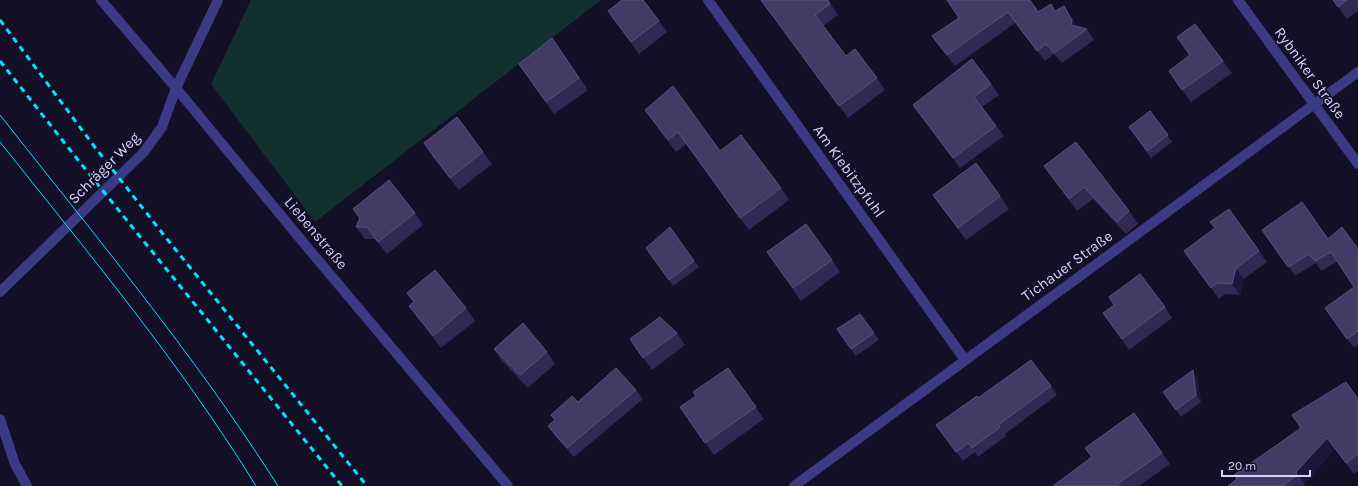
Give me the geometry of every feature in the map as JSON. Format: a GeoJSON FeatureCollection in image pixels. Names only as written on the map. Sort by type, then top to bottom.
{"type":"FeatureCollection","features":[{"type":"Feature","properties":{"kind":"street","name":"Liebenstraße"},"geometry":{"type":"LineString","coordinates":[[101,0],[508,486]]}},
{"type":"Feature","properties":{"kind":"street","name":"Schräger Weg"},"geometry":{"type":"LineString","coordinates":[[0,292],[144,152],[162,127],[176,88],[218,0]]}},
{"type":"Feature","properties":{"kind":"street","name":"Am Kiebitzpfuhl"},"geometry":{"type":"LineString","coordinates":[[708,0],[965,360]]}},
{"type":"Feature","properties":{"kind":"street","name":"Rybniker Straße"},"geometry":{"type":"LineString","coordinates":[[1238,0],[1358,164]]}},
{"type":"Feature","properties":{"kind":"street","name":"Tichauer Straße"},"geometry":{"type":"LineString","coordinates":[[794,486],[1358,72]]}},
{"type":"Feature","properties":{"kind":"street"},"geometry":{"type":"LineString","coordinates":[[0,419],[14,464],[27,486]]}},
{"type":"Feature","properties":{"kind":"green space"},"geometry":{"type":"Polygon","coordinates":[[[251,0],[601,0],[315,222],[211,84],[251,0]]]}},
{"type":"Feature","properties":{"kind":"building"},"geometry":{"type":"Polygon","coordinates":[[[622,0],[643,0],[659,21],[631,42],[608,11],[622,0]]]}},
{"type":"Feature","properties":{"kind":"building"},"geometry":{"type":"Polygon","coordinates":[[[761,0],[828,0],[830,4],[815,15],[846,56],[855,49],[877,78],[839,106],[761,0]]]}},
{"type":"Feature","properties":{"kind":"building"},"geometry":{"type":"Polygon","coordinates":[[[947,0],[1030,0],[1038,12],[1051,4],[1055,11],[1064,6],[1072,20],[1071,25],[1087,29],[1054,53],[1046,44],[1037,51],[1008,12],[947,55],[932,36],[959,18],[947,0]]]}},
{"type":"Feature","properties":{"kind":"building"},"geometry":{"type":"Polygon","coordinates":[[[1333,0],[1347,0],[1338,7],[1333,0]]]}},
{"type":"Feature","properties":{"kind":"building"},"geometry":{"type":"Polygon","coordinates":[[[1195,24],[1223,61],[1182,90],[1169,71],[1190,55],[1177,37],[1195,24]]]}},
{"type":"Feature","properties":{"kind":"building"},"geometry":{"type":"Polygon","coordinates":[[[552,38],[579,78],[546,102],[519,64],[552,38]]]}},
{"type":"Feature","properties":{"kind":"building"},"geometry":{"type":"Polygon","coordinates":[[[972,59],[991,84],[974,97],[996,126],[953,158],[913,105],[972,59]]]}},
{"type":"Feature","properties":{"kind":"building"},"geometry":{"type":"Polygon","coordinates":[[[673,86],[720,151],[741,135],[781,188],[740,218],[678,132],[668,140],[645,110],[673,86]]]}},
{"type":"Feature","properties":{"kind":"building"},"geometry":{"type":"Polygon","coordinates":[[[1150,111],[1168,135],[1147,151],[1129,127],[1150,111]]]}},
{"type":"Feature","properties":{"kind":"building"},"geometry":{"type":"Polygon","coordinates":[[[457,117],[483,152],[450,178],[424,143],[457,117]]]}},
{"type":"Feature","properties":{"kind":"building"},"geometry":{"type":"Polygon","coordinates":[[[1076,142],[1129,211],[1117,222],[1084,187],[1069,199],[1044,166],[1076,142]]]}},
{"type":"Feature","properties":{"kind":"building"},"geometry":{"type":"Polygon","coordinates":[[[976,163],[1000,196],[958,228],[933,195],[976,163]]]}},
{"type":"Feature","properties":{"kind":"building"},"geometry":{"type":"Polygon","coordinates":[[[389,180],[415,213],[378,242],[367,227],[356,227],[360,218],[353,209],[389,180]]]}},
{"type":"Feature","properties":{"kind":"building"},"geometry":{"type":"Polygon","coordinates":[[[1302,202],[1328,239],[1342,227],[1358,249],[1358,331],[1347,339],[1325,308],[1354,287],[1331,252],[1315,261],[1309,254],[1288,267],[1262,230],[1302,202]]]}},
{"type":"Feature","properties":{"kind":"building"},"geometry":{"type":"Polygon","coordinates":[[[1229,209],[1259,251],[1236,268],[1232,284],[1217,283],[1211,288],[1184,251],[1215,228],[1210,222],[1229,209]]]}},
{"type":"Feature","properties":{"kind":"building"},"geometry":{"type":"Polygon","coordinates":[[[806,224],[832,260],[793,288],[767,252],[806,224]]]}},
{"type":"Feature","properties":{"kind":"building"},"geometry":{"type":"Polygon","coordinates":[[[670,227],[694,261],[669,280],[646,248],[670,227]]]}},
{"type":"Feature","properties":{"kind":"building"},"geometry":{"type":"Polygon","coordinates":[[[435,270],[466,308],[433,336],[409,306],[414,302],[407,293],[435,270]]]}},
{"type":"Feature","properties":{"kind":"building"},"geometry":{"type":"Polygon","coordinates":[[[1140,274],[1165,307],[1122,339],[1103,313],[1114,305],[1109,297],[1140,274]]]}},
{"type":"Feature","properties":{"kind":"building"},"geometry":{"type":"Polygon","coordinates":[[[860,314],[874,333],[851,349],[837,329],[860,314]]]}},
{"type":"Feature","properties":{"kind":"building"},"geometry":{"type":"Polygon","coordinates":[[[660,317],[677,333],[643,358],[630,339],[660,317]]]}},
{"type":"Feature","properties":{"kind":"building"},"geometry":{"type":"Polygon","coordinates":[[[523,323],[547,352],[520,375],[494,349],[523,323]]]}},
{"type":"Feature","properties":{"kind":"building"},"geometry":{"type":"Polygon","coordinates":[[[1031,360],[1051,386],[998,425],[1000,427],[972,448],[968,443],[956,452],[936,425],[977,396],[978,398],[1031,360]]]}},
{"type":"Feature","properties":{"kind":"building"},"geometry":{"type":"Polygon","coordinates":[[[616,368],[636,390],[567,448],[548,426],[555,420],[551,415],[572,396],[578,402],[616,368]]]}},
{"type":"Feature","properties":{"kind":"building"},"geometry":{"type":"Polygon","coordinates":[[[728,368],[756,407],[705,443],[680,407],[696,396],[693,392],[728,368]]]}},
{"type":"Feature","properties":{"kind":"building"},"geometry":{"type":"Polygon","coordinates":[[[1193,370],[1196,395],[1176,410],[1163,392],[1193,370]]]}},
{"type":"Feature","properties":{"kind":"building"},"geometry":{"type":"Polygon","coordinates":[[[1346,382],[1358,399],[1358,454],[1346,463],[1327,438],[1296,472],[1297,475],[1284,485],[1285,486],[1228,486],[1237,479],[1234,475],[1301,428],[1292,415],[1346,382]]]}},
{"type":"Feature","properties":{"kind":"building"},"geometry":{"type":"Polygon","coordinates":[[[1134,413],[1162,453],[1117,484],[1119,486],[1053,486],[1092,457],[1085,448],[1134,413]]]}},
{"type":"Feature","properties":{"kind":"tram line"},"geometry":{"type":"LineString","coordinates":[[0,115],[179,343],[246,437],[278,486]]}},
{"type":"Feature","properties":{"kind":"tram line"},"geometry":{"type":"LineString","coordinates":[[0,142],[166,353],[227,441],[256,486]]}},
{"type":"Feature","properties":{"kind":"railway"},"geometry":{"type":"LineString","coordinates":[[0,20],[94,146],[167,239],[367,486]]}},
{"type":"Feature","properties":{"kind":"railway"},"geometry":{"type":"LineString","coordinates":[[0,61],[78,160],[342,486]]}}]}
